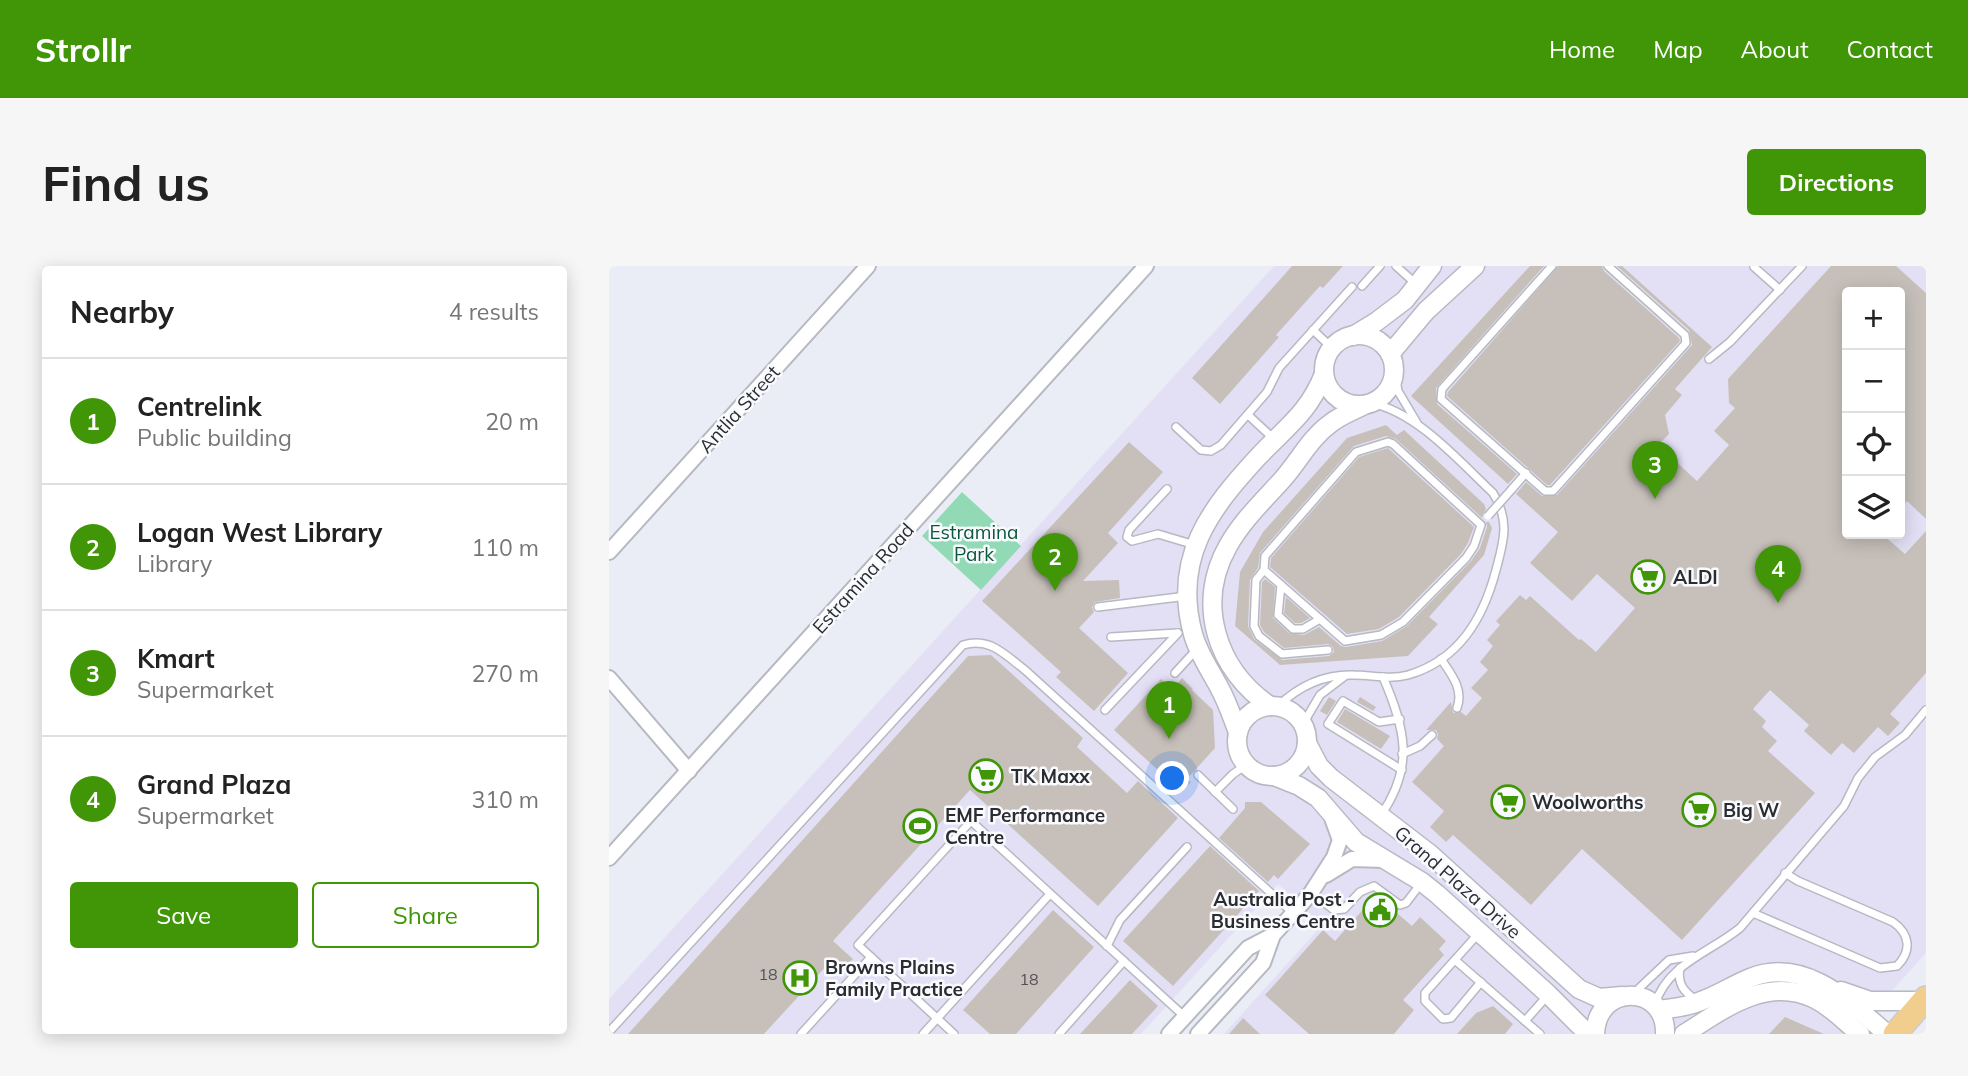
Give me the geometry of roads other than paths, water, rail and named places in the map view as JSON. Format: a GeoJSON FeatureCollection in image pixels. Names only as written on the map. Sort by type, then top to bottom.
{"type":"FeatureCollection","features":[{"type":"Feature","properties":{"kind":"main road"},"geometry":{"type":"LineString","coordinates":[[1895,1034],[1925,1000]]}},
{"type":"Feature","properties":{"kind":"street","name":"Antlia Street"},"geometry":{"type":"LineString","coordinates":[[609,552],[868,266]]}},
{"type":"Feature","properties":{"kind":"street","name":"Estramina Road"},"geometry":{"type":"LineString","coordinates":[[609,858],[1146,266]]}},
{"type":"Feature","properties":{"kind":"street"},"geometry":{"type":"LineString","coordinates":[[1353,336],[1405,300],[1432,266]]}},
{"type":"Feature","properties":{"kind":"street"},"geometry":{"type":"LineString","coordinates":[[1392,362],[1384,345],[1364,335],[1345,338],[1332,348],[1313,400],[1230,487],[1212,511],[1195,545],[1187,596],[1189,638],[1221,690],[1238,732],[1240,755],[1254,771],[1274,776],[1293,769],[1300,762],[1307,743],[1303,724],[1296,715],[1274,706],[1242,684],[1221,649],[1214,624],[1212,602],[1216,574],[1226,548],[1240,526],[1285,477],[1307,446],[1333,420],[1368,404],[1388,390],[1392,362],[1426,311],[1475,266]]}},
{"type":"Feature","properties":{"kind":"street"},"geometry":{"type":"LineString","coordinates":[[1324,374],[1333,394],[1353,405],[1368,404]]}},
{"type":"Feature","properties":{"kind":"street"},"geometry":{"type":"LineString","coordinates":[[609,678],[689,771]]}},
{"type":"Feature","properties":{"kind":"street"},"geometry":{"type":"LineString","coordinates":[[1238,732],[1250,714],[1259,708],[1274,706]]}},
{"type":"Feature","properties":{"kind":"street","name":"Grand Plaza Drive"},"geometry":{"type":"LineString","coordinates":[[1307,743],[1325,772],[1430,855],[1579,989],[1599,998],[1640,996],[1657,1008]]}},
{"type":"Feature","properties":{"kind":"street","name":"Grand Plaza Drive"},"geometry":{"type":"LineString","coordinates":[[1274,776],[1299,786],[1318,798],[1356,842],[1422,882],[1548,994],[1588,1034]]}},
{"type":"Feature","properties":{"kind":"street"},"geometry":{"type":"LineString","coordinates":[[1169,1034],[1248,948],[1273,934],[1315,887],[1334,857],[1340,840],[1329,811]]}},
{"type":"Feature","properties":{"kind":"street"},"geometry":{"type":"LineString","coordinates":[[1315,887],[1353,859],[1384,860]]}},
{"type":"Feature","properties":{"kind":"street"},"geometry":{"type":"LineString","coordinates":[[1198,1034],[1263,962],[1273,934]]}},
{"type":"Feature","properties":{"kind":"street"},"geometry":{"type":"LineString","coordinates":[[1665,1034],[1663,1018],[1657,1008],[1699,1003],[1752,977],[1764,975],[1790,974],[1808,977],[1870,1001],[1925,1000]]}},
{"type":"Feature","properties":{"kind":"street"},"geometry":{"type":"LineString","coordinates":[[1831,988],[1887,1034]]}},
{"type":"Feature","properties":{"kind":"street"},"geometry":{"type":"LineString","coordinates":[[1684,1034],[1745,998],[1777,990],[1813,998],[1860,1034]]}},
{"type":"Feature","properties":{"kind":"street"},"geometry":{"type":"LineString","coordinates":[[1595,1034],[1599,1015],[1605,1006],[1627,996]]}},
{"type":"Feature","properties":{"kind":"street"},"geometry":{"type":"LineString","coordinates":[[1836,1014],[1844,1034]]}},
{"type":"Feature","properties":{"kind":"lane"},"geometry":{"type":"LineString","coordinates":[[1362,286],[1380,266]]}},
{"type":"Feature","properties":{"kind":"lane"},"geometry":{"type":"LineString","coordinates":[[1396,266],[1416,284]]}},
{"type":"Feature","properties":{"kind":"lane"},"geometry":{"type":"LineString","coordinates":[[1552,266],[1442,389],[1441,399],[1545,491],[1553,491],[1686,343],[1685,335],[1608,266]]}},
{"type":"Feature","properties":{"kind":"lane"},"geometry":{"type":"LineString","coordinates":[[1754,266],[1780,290]]}},
{"type":"Feature","properties":{"kind":"lane"},"geometry":{"type":"LineString","coordinates":[[1709,359],[1730,342],[1802,266]]}},
{"type":"Feature","properties":{"kind":"lane"},"geometry":{"type":"LineString","coordinates":[[1175,427],[1201,450],[1211,451],[1221,445],[1267,392],[1279,368],[1352,287]]}},
{"type":"Feature","properties":{"kind":"lane"},"geometry":{"type":"LineString","coordinates":[[1313,330],[1332,348]]}},
{"type":"Feature","properties":{"kind":"lane"},"geometry":{"type":"LineString","coordinates":[[1392,362],[1398,391],[1419,426]]}},
{"type":"Feature","properties":{"kind":"lane"},"geometry":{"type":"LineString","coordinates":[[1274,706],[1289,695],[1331,676],[1407,675],[1441,659],[1466,638],[1482,613],[1502,547],[1504,517],[1501,507],[1493,494],[1419,426],[1398,413],[1368,404]]}},
{"type":"Feature","properties":{"kind":"lane"},"geometry":{"type":"LineString","coordinates":[[1248,415],[1275,440]]}},
{"type":"Feature","properties":{"kind":"lane"},"geometry":{"type":"LineString","coordinates":[[1328,650],[1282,654],[1259,636],[1254,626],[1256,580],[1264,570],[1265,556],[1356,452],[1388,442],[1393,444],[1481,525]]}},
{"type":"Feature","properties":{"kind":"lane"},"geometry":{"type":"LineString","coordinates":[[1264,570],[1345,641],[1381,635],[1403,622],[1466,558],[1481,525],[1526,473]]}},
{"type":"Feature","properties":{"kind":"lane"},"geometry":{"type":"LineString","coordinates":[[1167,489],[1129,530],[1127,537],[1132,541],[1158,534],[1195,545]]}},
{"type":"Feature","properties":{"kind":"lane"},"geometry":{"type":"LineString","coordinates":[[1282,585],[1278,615],[1293,629],[1303,629],[1320,619]]}},
{"type":"Feature","properties":{"kind":"lane"},"geometry":{"type":"LineString","coordinates":[[1098,607],[1187,596]]}},
{"type":"Feature","properties":{"kind":"lane"},"geometry":{"type":"LineString","coordinates":[[1111,637],[1189,638]]}},
{"type":"Feature","properties":{"kind":"lane"},"geometry":{"type":"LineString","coordinates":[[1175,673],[1189,638]]}},
{"type":"Feature","properties":{"kind":"lane"},"geometry":{"type":"LineString","coordinates":[[1105,710],[1189,638]]}},
{"type":"Feature","properties":{"kind":"lane"},"geometry":{"type":"LineString","coordinates":[[609,1032],[963,645],[977,641],[995,648],[1025,670],[1293,913]]}},
{"type":"Feature","properties":{"kind":"lane"},"geometry":{"type":"LineString","coordinates":[[1441,659],[1459,688],[1460,701],[1457,708]]}},
{"type":"Feature","properties":{"kind":"lane"},"geometry":{"type":"LineString","coordinates":[[1303,724],[1319,695],[1346,675]]}},
{"type":"Feature","properties":{"kind":"lane"},"geometry":{"type":"LineString","coordinates":[[1381,815],[1394,797],[1402,770],[1400,719],[1383,677]]}},
{"type":"Feature","properties":{"kind":"lane"},"geometry":{"type":"LineString","coordinates":[[1400,719],[1379,722],[1343,701],[1328,724],[1402,770]]}},
{"type":"Feature","properties":{"kind":"lane"},"geometry":{"type":"LineString","coordinates":[[1657,1008],[1660,990],[1672,973],[1723,942],[1753,913],[1844,806],[1858,779],[1875,757],[1905,735],[1926,710]]}},
{"type":"Feature","properties":{"kind":"lane"},"geometry":{"type":"LineString","coordinates":[[1402,754],[1420,746],[1432,735]]}},
{"type":"Feature","properties":{"kind":"lane"},"geometry":{"type":"LineString","coordinates":[[1215,792],[1246,765]]}},
{"type":"Feature","properties":{"kind":"lane"},"geometry":{"type":"LineString","coordinates":[[1198,775],[1233,809]]}},
{"type":"Feature","properties":{"kind":"lane"},"geometry":{"type":"LineString","coordinates":[[954,1034],[858,945],[971,821],[1185,1017]]}},
{"type":"Feature","properties":{"kind":"lane"},"geometry":{"type":"LineString","coordinates":[[1107,946],[1120,920],[1187,847]]}},
{"type":"Feature","properties":{"kind":"lane"},"geometry":{"type":"LineString","coordinates":[[1753,913],[1880,968],[1897,966],[1904,959],[1909,948],[1907,939],[1902,929],[1893,922],[1785,873]]}},
{"type":"Feature","properties":{"kind":"lane"},"geometry":{"type":"LineString","coordinates":[[1315,887],[1334,910],[1344,909],[1360,891],[1374,886],[1400,905],[1406,903],[1422,882]]}},
{"type":"Feature","properties":{"kind":"lane"},"geometry":{"type":"LineString","coordinates":[[923,1034],[1050,894]]}},
{"type":"Feature","properties":{"kind":"lane"},"geometry":{"type":"LineString","coordinates":[[1480,932],[1425,993],[1425,1002],[1443,1019],[1451,1018],[1481,982]]}},
{"type":"Feature","properties":{"kind":"lane"},"geometry":{"type":"LineString","coordinates":[[1627,996],[1669,960],[1698,955]]}},
{"type":"Feature","properties":{"kind":"lane"},"geometry":{"type":"LineString","coordinates":[[801,1034],[871,957]]}},
{"type":"Feature","properties":{"kind":"lane"},"geometry":{"type":"LineString","coordinates":[[1455,960],[1540,1034]]}},
{"type":"Feature","properties":{"kind":"lane"},"geometry":{"type":"LineString","coordinates":[[1059,1034],[1124,961]]}},
{"type":"Feature","properties":{"kind":"lane"},"geometry":{"type":"LineString","coordinates":[[1680,967],[1680,983],[1688,995],[1699,1003]]}},
{"type":"Feature","properties":{"kind":"lane"},"geometry":{"type":"LineString","coordinates":[[1525,1021],[1548,994]]}},
{"type":"Feature","properties":{"kind":"place","name":"Kmart"},"geometry":{"type":"Point","coordinates":[1655,499]}},
{"type":"Feature","properties":{"kind":"place","name":"ALDI"},"geometry":{"type":"Point","coordinates":[1648,577]}},
{"type":"Feature","properties":{"kind":"place","name":"Logan West Library"},"geometry":{"type":"Point","coordinates":[1055,591]}},
{"type":"Feature","properties":{"kind":"place","name":"Grand Plaza"},"geometry":{"type":"Point","coordinates":[1778,603]}},
{"type":"Feature","properties":{"kind":"place","name":"Centrelink"},"geometry":{"type":"Point","coordinates":[1169,739]}},
{"type":"Feature","properties":{"kind":"place","name":"TK Maxx"},"geometry":{"type":"Point","coordinates":[986,776]}},
{"type":"Feature","properties":{"kind":"place","name":"Woolworths"},"geometry":{"type":"Point","coordinates":[1508,802]}},
{"type":"Feature","properties":{"kind":"place","name":"Big W"},"geometry":{"type":"Point","coordinates":[1699,810]}},
{"type":"Feature","properties":{"kind":"place","name":"EMF Performance Centre"},"geometry":{"type":"Point","coordinates":[920,826]}},
{"type":"Feature","properties":{"kind":"place","name":"Australia Post - Business Centre"},"geometry":{"type":"Point","coordinates":[1380,910]}},
{"type":"Feature","properties":{"kind":"place","name":"Browns Plains Family Practice"},"geometry":{"type":"Point","coordinates":[800,978]}},
{"type":"Feature","properties":{"kind":"park label","name":"Estramina Park"},"geometry":{"type":"Point","coordinates":[974,543]}}]}
